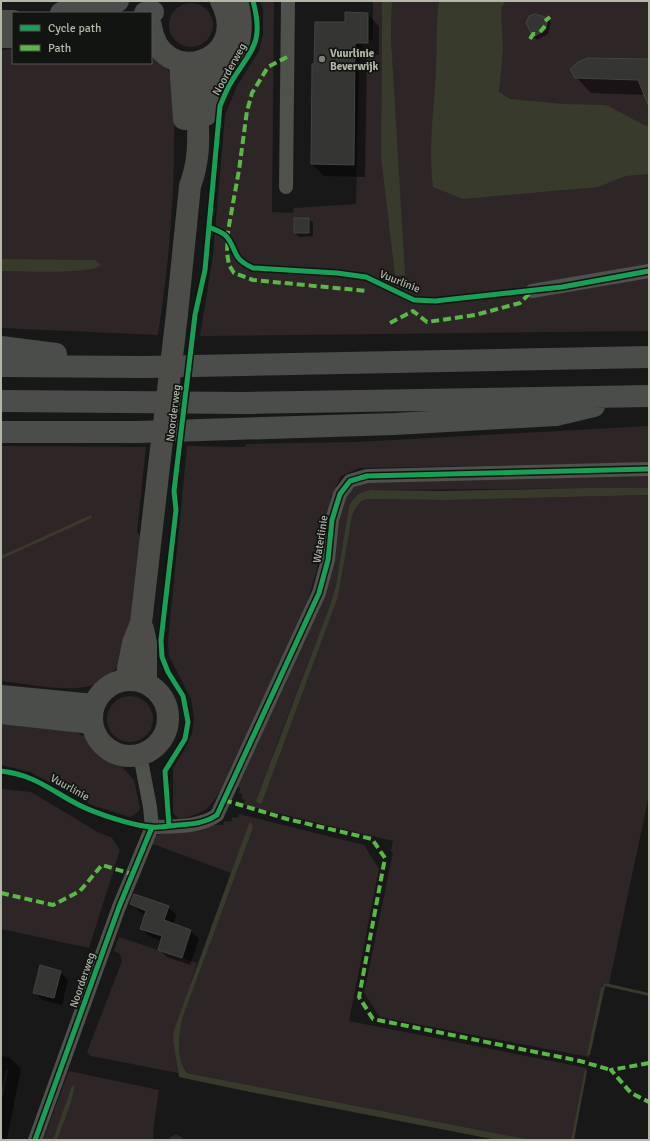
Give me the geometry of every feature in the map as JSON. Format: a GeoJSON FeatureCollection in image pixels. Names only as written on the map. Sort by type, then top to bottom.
{"type":"FeatureCollection","features":[{"type":"Feature","properties":{"kind":"highway"},"geometry":{"type":"LineString","coordinates":[[64,12],[69,10],[101,8],[118,1]]}},
{"type":"Feature","properties":{"kind":"highway"},"geometry":{"type":"LineString","coordinates":[[1,22],[12,21]]}},
{"type":"Feature","properties":{"kind":"highway"},"geometry":{"type":"LineString","coordinates":[[1,38],[12,37]]}},
{"type":"Feature","properties":{"kind":"highway"},"geometry":{"type":"LineString","coordinates":[[1,347],[144,367]]}},
{"type":"Feature","properties":{"kind":"highway"},"geometry":{"type":"LineString","coordinates":[[1,366],[144,367],[649,357]]}},
{"type":"Feature","properties":{"kind":"highway"},"geometry":{"type":"LineString","coordinates":[[1,401],[244,403],[643,396]]}},
{"type":"Feature","properties":{"kind":"highway"},"geometry":{"type":"LineString","coordinates":[[1,432],[138,432],[401,424],[556,415],[643,396]]}},
{"type":"Feature","properties":{"kind":"highway"},"geometry":{"type":"LineString","coordinates":[[1,696],[93,714]]}},
{"type":"Feature","properties":{"kind":"highway"},"geometry":{"type":"LineString","coordinates":[[1,713],[93,714]]}},
{"type":"Feature","properties":{"kind":"main road"},"geometry":{"type":"LineString","coordinates":[[152,21],[159,48],[168,57],[190,62],[212,57],[221,48],[227,37],[229,25],[227,12],[221,1]]}},
{"type":"Feature","properties":{"kind":"main road","name":"Noorderweg"},"geometry":{"type":"LineString","coordinates":[[199,143],[205,122],[208,98],[219,77],[232,60],[241,37],[237,1]]}},
{"type":"Feature","properties":{"kind":"main road","name":"Noorderweg"},"geometry":{"type":"LineString","coordinates":[[136,681],[146,643],[142,623],[190,186],[196,168],[199,143],[198,100],[190,62]]}},
{"type":"Feature","properties":{"kind":"main road","name":"Noorderweg"},"geometry":{"type":"LineString","coordinates":[[190,62],[184,95],[185,162],[190,186]]}},
{"type":"Feature","properties":{"kind":"main road"},"geometry":{"type":"LineString","coordinates":[[136,681],[157,691],[165,702],[168,715],[167,728],[162,740],[152,750],[140,755],[127,757],[114,754],[103,746],[96,736],[93,714],[101,692],[112,684],[136,681]]}},
{"type":"Feature","properties":{"kind":"street"},"geometry":{"type":"LineString","coordinates":[[286,187],[288,1]]}},
{"type":"Feature","properties":{"kind":"street"},"geometry":{"type":"LineString","coordinates":[[532,291],[649,271]]}},
{"type":"Feature","properties":{"kind":"street","name":"Waterlinie"},"geometry":{"type":"LineString","coordinates":[[152,827],[200,823],[209,821],[216,815],[320,593],[328,560],[332,520],[340,494],[350,481],[367,476],[649,469]]}},
{"type":"Feature","properties":{"kind":"street","name":"Noorderweg"},"geometry":{"type":"LineString","coordinates":[[36,1140],[119,907],[152,827],[150,807],[140,755]]}},
{"type":"Feature","properties":{"kind":"shaded area"},"geometry":{"type":"Polygon","coordinates":[[[260,1],[274,1],[272,212],[293,213],[294,208],[356,204],[359,67],[363,42],[373,39],[373,1],[382,1],[381,156],[398,175],[391,37],[392,1],[649,1],[649,331],[200,336],[213,255],[225,115],[237,86],[259,51],[263,33],[263,9],[260,1]]]}},
{"type":"Feature","properties":{"kind":"shaded area"},"geometry":{"type":"Polygon","coordinates":[[[382,1],[392,1],[391,37],[405,275],[395,276],[381,156],[382,1]]]}},
{"type":"Feature","properties":{"kind":"shaded area"},"geometry":{"type":"Polygon","coordinates":[[[439,1],[506,1],[501,8],[503,49],[499,92],[510,99],[563,104],[606,105],[644,125],[649,126],[649,174],[626,176],[598,187],[463,199],[433,187],[431,144],[439,1]]]}},
{"type":"Feature","properties":{"kind":"shaded area"},"geometry":{"type":"Polygon","coordinates":[[[187,3],[195,3],[207,9],[213,21],[213,29],[207,41],[195,47],[187,47],[175,41],[169,29],[169,21],[175,9],[187,3]]]}},
{"type":"Feature","properties":{"kind":"shaded area"},"geometry":{"type":"Polygon","coordinates":[[[12,49],[12,64],[152,64],[152,54],[168,70],[173,82],[174,114],[172,209],[163,303],[158,335],[1,328],[1,50],[12,49]]]}},
{"type":"Feature","properties":{"kind":"shaded area"},"geometry":{"type":"Polygon","coordinates":[[[1,259],[95,260],[101,265],[95,268],[70,271],[1,271],[1,259]]]}},
{"type":"Feature","properties":{"kind":"shaded area"},"geometry":{"type":"Polygon","coordinates":[[[649,426],[649,463],[359,468],[341,476],[331,497],[316,573],[302,618],[221,789],[209,807],[199,813],[179,819],[173,813],[173,768],[192,734],[194,718],[191,699],[169,656],[168,642],[187,446],[244,447],[247,444],[357,442],[649,426]]]}},
{"type":"Feature","properties":{"kind":"shaded area"},"geometry":{"type":"Polygon","coordinates":[[[1,446],[146,447],[137,532],[141,537],[135,602],[129,635],[120,663],[114,671],[91,686],[54,688],[1,681],[1,446]]]}},
{"type":"Feature","properties":{"kind":"shaded area"},"geometry":{"type":"Polygon","coordinates":[[[649,474],[649,488],[371,490],[358,495],[353,499],[349,506],[336,585],[329,608],[274,752],[262,803],[338,597],[352,517],[356,508],[361,502],[367,499],[447,500],[649,495],[649,795],[609,984],[605,983],[602,985],[589,1057],[380,1017],[364,993],[393,852],[391,851],[393,841],[244,805],[245,800],[242,799],[242,794],[239,793],[240,788],[236,786],[334,547],[343,498],[366,478],[649,474]]]}},
{"type":"Feature","properties":{"kind":"shaded area"},"geometry":{"type":"Polygon","coordinates":[[[649,488],[649,495],[447,500],[367,499],[359,504],[352,517],[338,597],[262,803],[258,803],[256,801],[329,608],[336,585],[349,506],[355,497],[360,493],[371,490],[444,491],[649,488]]]}},
{"type":"Feature","properties":{"kind":"shaded area"},"geometry":{"type":"Polygon","coordinates":[[[91,515],[92,518],[1,559],[1,556],[91,515]]]}},
{"type":"Feature","properties":{"kind":"shaded area"},"geometry":{"type":"Polygon","coordinates":[[[126,696],[134,696],[143,700],[149,706],[153,719],[149,732],[143,738],[134,742],[126,742],[117,738],[111,732],[107,723],[107,715],[111,706],[117,700],[126,696]]]}},
{"type":"Feature","properties":{"kind":"shaded area"},"geometry":{"type":"Polygon","coordinates":[[[1,719],[58,725],[85,737],[99,755],[121,766],[134,780],[140,808],[138,812],[130,817],[92,805],[30,772],[1,765],[1,719]]]}},
{"type":"Feature","properties":{"kind":"shaded area"},"geometry":{"type":"Polygon","coordinates":[[[1,789],[31,792],[96,831],[112,838],[120,850],[89,948],[1,929],[1,789]]]}},
{"type":"Feature","properties":{"kind":"shaded area"},"geometry":{"type":"Polygon","coordinates":[[[239,814],[364,845],[379,869],[349,1021],[587,1068],[571,1140],[531,1140],[187,1073],[183,1067],[179,1053],[179,1037],[183,1015],[250,836],[249,823],[231,873],[150,843],[155,836],[160,834],[200,830],[212,825],[223,825],[224,821],[231,822],[232,817],[238,818],[239,814]]]}},
{"type":"Feature","properties":{"kind":"shaded area"},"geometry":{"type":"Polygon","coordinates":[[[251,822],[253,827],[250,836],[183,1016],[179,1038],[179,1053],[183,1067],[187,1073],[531,1140],[497,1140],[179,1077],[173,1041],[174,1030],[249,823],[251,822]]]}},
{"type":"Feature","properties":{"kind":"shaded area"},"geometry":{"type":"Polygon","coordinates":[[[119,937],[197,963],[173,1041],[178,1073],[91,1056],[87,1052],[122,961],[120,954],[114,951],[119,937]]]}},
{"type":"Feature","properties":{"kind":"shaded area"},"geometry":{"type":"Polygon","coordinates":[[[605,983],[649,993],[649,996],[605,986],[590,1055],[587,1055],[601,988],[605,983]]]}},
{"type":"Feature","properties":{"kind":"shaded area"},"geometry":{"type":"Polygon","coordinates":[[[585,1070],[587,1071],[574,1140],[571,1140],[585,1070]]]}},
{"type":"Feature","properties":{"kind":"shaded area"},"geometry":{"type":"Polygon","coordinates":[[[69,1071],[159,1090],[153,1132],[154,1140],[43,1140],[69,1071]]]}},
{"type":"Feature","properties":{"kind":"shaded area"},"geometry":{"type":"Polygon","coordinates":[[[75,1085],[71,1102],[57,1140],[53,1140],[72,1086],[75,1085]]]}},
{"type":"Feature","properties":{"kind":"shaded area"},"geometry":{"type":"Polygon","coordinates":[[[176,1134],[186,1140],[166,1140],[176,1134]]]}},
{"type":"Feature","properties":{"kind":"building"},"geometry":{"type":"Polygon","coordinates":[[[345,12],[368,13],[368,43],[355,43],[354,165],[311,164],[312,64],[314,64],[315,22],[345,22],[345,12]]]}},
{"type":"Feature","properties":{"kind":"building"},"geometry":{"type":"Polygon","coordinates":[[[535,14],[548,18],[545,30],[533,37],[526,23],[529,16],[535,14]]]}},
{"type":"Feature","properties":{"kind":"building"},"geometry":{"type":"Polygon","coordinates":[[[588,58],[649,59],[649,107],[638,80],[575,78],[570,69],[578,62],[588,58]]]}},
{"type":"Feature","properties":{"kind":"building"},"geometry":{"type":"Polygon","coordinates":[[[294,218],[309,218],[309,233],[294,233],[294,218]]]}},
{"type":"Feature","properties":{"kind":"building"},"geometry":{"type":"Polygon","coordinates":[[[134,894],[169,906],[164,920],[191,930],[182,958],[158,950],[162,936],[140,929],[146,911],[130,904],[134,894]]]}},
{"type":"Feature","properties":{"kind":"building"},"geometry":{"type":"Polygon","coordinates":[[[40,965],[61,971],[54,998],[33,993],[40,965]]]}},
{"type":"Feature","properties":{"kind":"marked path"},"geometry":{"type":"LineString","coordinates":[[545,21],[550,17]]}},
{"type":"Feature","properties":{"kind":"marked path"},"geometry":{"type":"LineString","coordinates":[[540,32],[545,26]]}},
{"type":"Feature","properties":{"kind":"marked path"},"geometry":{"type":"LineString","coordinates":[[530,39],[533,34],[536,34]]}},
{"type":"Feature","properties":{"kind":"marked path"},"geometry":{"type":"LineString","coordinates":[[287,57],[268,67],[252,93],[247,111],[239,170],[228,231],[227,253],[229,265],[234,273],[253,280],[367,291]]}},
{"type":"Feature","properties":{"kind":"marked path"},"geometry":{"type":"LineString","coordinates":[[390,323],[413,311],[427,322],[475,315],[520,303],[532,291]]}},
{"type":"Feature","properties":{"kind":"marked path"},"geometry":{"type":"LineString","coordinates":[[224,800],[287,819],[372,839],[385,858],[359,997],[373,1019],[580,1061],[611,1070]]}},
{"type":"Feature","properties":{"kind":"marked path"},"geometry":{"type":"LineString","coordinates":[[1,893],[53,905],[80,891],[102,865],[132,874]]}},
{"type":"Feature","properties":{"kind":"marked path"},"geometry":{"type":"LineString","coordinates":[[649,1063],[611,1070],[631,1093],[649,1102]]}},
{"type":"Feature","properties":{"kind":"cycle path"},"geometry":{"type":"LineString","coordinates":[[169,826],[165,771],[185,739],[188,722],[183,696],[168,672],[162,657],[161,640],[176,510],[174,491],[195,315],[205,270],[220,106],[230,84],[254,46],[257,28],[253,1]]}},
{"type":"Feature","properties":{"kind":"cycle path","name":"Vuurlinie"},"geometry":{"type":"LineString","coordinates":[[209,227],[225,235],[241,261],[253,268],[337,273],[366,277],[414,300],[435,301],[562,287],[649,271]]}},
{"type":"Feature","properties":{"kind":"cycle path","name":"Vuurlinie"},"geometry":{"type":"LineString","coordinates":[[1,771],[23,776],[42,784],[79,805],[114,819],[135,824],[162,827],[194,824],[208,820],[217,815],[319,593],[328,560],[332,520],[340,494],[350,481],[367,476],[649,469]]}},
{"type":"Feature","properties":{"kind":"cycle path"},"geometry":{"type":"LineString","coordinates":[[35,1140],[119,907],[152,827]]}},
{"type":"Feature","properties":{"kind":"place","name":"Vuurlinie Beverwijk"},"geometry":{"type":"Point","coordinates":[322,59]}}]}
